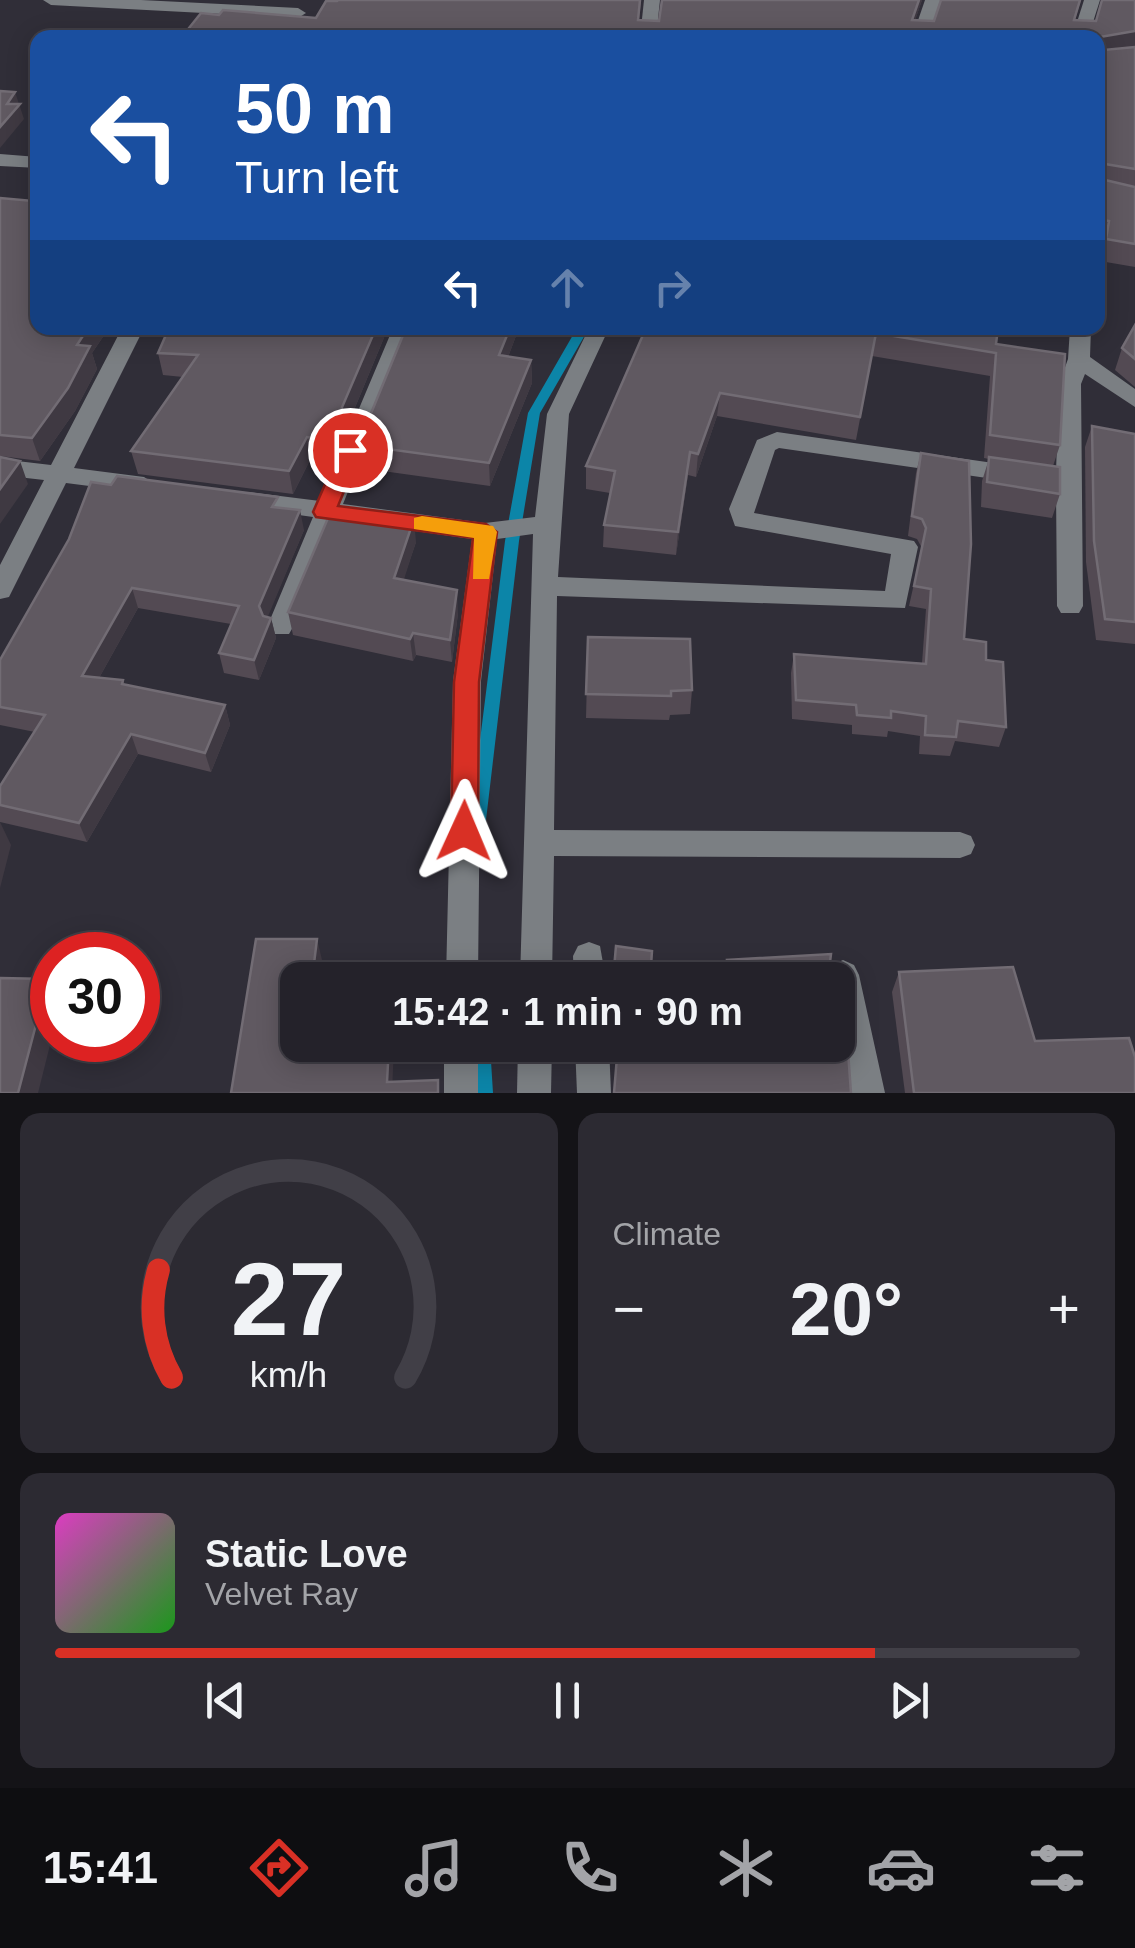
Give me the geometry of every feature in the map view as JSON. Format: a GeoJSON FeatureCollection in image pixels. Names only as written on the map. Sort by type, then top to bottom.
{"type":"FeatureCollection","features":[{"type":"Feature","properties":{"kind":"street"},"geometry":{"type":"LineString","coordinates":[[51,0],[298,13]]}},
{"type":"Feature","properties":{"kind":"street"},"geometry":{"type":"LineString","coordinates":[[649,30],[652,0]]}},
{"type":"Feature","properties":{"kind":"street"},"geometry":{"type":"LineString","coordinates":[[923,30],[933,0]]}},
{"type":"Feature","properties":{"kind":"street"},"geometry":{"type":"LineString","coordinates":[[1083,30],[1092,0]]}},
{"type":"Feature","properties":{"kind":"street"},"geometry":{"type":"LineString","coordinates":[[0,160],[30,162]]}},
{"type":"Feature","properties":{"kind":"street"},"geometry":{"type":"LineString","coordinates":[[0,590],[129,335]]}},
{"type":"Feature","properties":{"kind":"street"},"geometry":{"type":"LineString","coordinates":[[280,627],[324,512],[400,335]]}},
{"type":"Feature","properties":{"kind":"street"},"geometry":{"type":"LineString","coordinates":[[536,962],[542,586],[535,527],[558,414],[595,335]]}},
{"type":"Feature","properties":{"kind":"street"},"geometry":{"type":"LineString","coordinates":[[1070,606],[1070,384],[1079,359],[1081,335]]}},
{"type":"Feature","properties":{"kind":"street"},"geometry":{"type":"LineString","coordinates":[[1079,359],[1135,400]]}},
{"type":"Feature","properties":{"kind":"street"},"geometry":{"type":"LineString","coordinates":[[542,586],[896,601],[905,547],[744,520],[741,509],[770,440],[1068,482]]}},
{"type":"Feature","properties":{"kind":"street"},"geometry":{"type":"LineString","coordinates":[[0,467],[172,489]]}},
{"type":"Feature","properties":{"kind":"street"},"geometry":{"type":"LineString","coordinates":[[229,498],[492,532],[535,527]]}},
{"type":"Feature","properties":{"kind":"street"},"geometry":{"type":"LineString","coordinates":[[462,962],[467,682],[492,532]]}},
{"type":"Feature","properties":{"kind":"street"},"geometry":{"type":"LineString","coordinates":[[539,843],[960,845]]}},
{"type":"Feature","properties":{"kind":"street"},"geometry":{"type":"LineString","coordinates":[[855,1029],[868,1093]]}},
{"type":"Feature","properties":{"kind":"street"},"geometry":{"type":"LineString","coordinates":[[461,1093],[462,1062]]}},
{"type":"Feature","properties":{"kind":"street"},"geometry":{"type":"LineString","coordinates":[[534,1093],[535,1062]]}},
{"type":"Feature","properties":{"kind":"street"},"geometry":{"type":"LineString","coordinates":[[593,1062],[594,1093]]}},
{"type":"Feature","properties":{"kind":"building"},"geometry":{"type":"Polygon","coordinates":[[[640,0],[638,20],[659,21],[662,0],[919,0],[912,20],[934,21],[941,0],[1080,0],[1074,20],[1096,21],[1102,0],[1135,0],[1135,31],[1105,36],[1105,30],[187,30],[201,13],[219,15],[223,10],[316,18],[326,1],[640,0]]]}},
{"type":"Feature","properties":{"kind":"building"},"geometry":{"type":"Polygon","coordinates":[[[1135,47],[1135,169],[1105,164],[1105,50],[1135,47]]]}},
{"type":"Feature","properties":{"kind":"building"},"geometry":{"type":"Polygon","coordinates":[[[0,91],[15,92],[7,104],[20,104],[0,127],[0,91]]]}},
{"type":"Feature","properties":{"kind":"building"},"geometry":{"type":"Polygon","coordinates":[[[1105,180],[1135,187],[1135,244],[1106,239],[1109,221],[1105,220],[1105,180]]]}},
{"type":"Feature","properties":{"kind":"building"},"geometry":{"type":"Polygon","coordinates":[[[0,198],[30,201],[30,335],[83,335],[77,345],[90,346],[68,388],[32,438],[0,435],[0,198]]]}},
{"type":"Feature","properties":{"kind":"building"},"geometry":{"type":"Polygon","coordinates":[[[1135,325],[1135,359],[1122,348],[1135,325]]]}},
{"type":"Feature","properties":{"kind":"building"},"geometry":{"type":"Polygon","coordinates":[[[166,335],[373,335],[328,440],[307,437],[289,471],[131,451],[198,355],[158,353],[166,335]]]}},
{"type":"Feature","properties":{"kind":"building"},"geometry":{"type":"Polygon","coordinates":[[[403,335],[507,335],[499,355],[531,360],[489,463],[358,445],[403,335]]]}},
{"type":"Feature","properties":{"kind":"building"},"geometry":{"type":"Polygon","coordinates":[[[643,335],[876,335],[860,417],[720,393],[698,454],[690,452],[678,532],[604,525],[615,471],[586,466],[643,335]]]}},
{"type":"Feature","properties":{"kind":"building"},"geometry":{"type":"Polygon","coordinates":[[[888,335],[997,335],[996,344],[1065,354],[1060,445],[990,435],[996,353],[888,335]]]}},
{"type":"Feature","properties":{"kind":"building"},"geometry":{"type":"Polygon","coordinates":[[[1092,426],[1135,434],[1135,622],[1105,619],[1094,541],[1092,426]]]}},
{"type":"Feature","properties":{"kind":"building"},"geometry":{"type":"Polygon","coordinates":[[[921,453],[969,461],[971,544],[964,639],[986,642],[986,660],[1003,662],[1006,727],[958,721],[956,737],[925,735],[926,716],[891,711],[891,718],[857,715],[856,705],[796,700],[794,654],[926,664],[931,589],[914,586],[926,528],[922,519],[912,516],[921,453]]]}},
{"type":"Feature","properties":{"kind":"building"},"geometry":{"type":"Polygon","coordinates":[[[0,457],[20,461],[0,489],[0,457]]]}},
{"type":"Feature","properties":{"kind":"building"},"geometry":{"type":"Polygon","coordinates":[[[989,457],[1060,467],[1060,494],[987,482],[989,457]]]}},
{"type":"Feature","properties":{"kind":"building"},"geometry":{"type":"Polygon","coordinates":[[[117,476],[278,497],[272,507],[300,510],[259,606],[263,616],[271,618],[254,660],[219,653],[239,606],[132,588],[82,676],[123,680],[122,684],[225,705],[205,753],[131,734],[79,823],[0,805],[0,786],[45,715],[0,707],[0,660],[69,539],[91,482],[111,485],[117,476]]]}},
{"type":"Feature","properties":{"kind":"building"},"geometry":{"type":"Polygon","coordinates":[[[331,511],[414,519],[394,578],[457,590],[450,640],[413,633],[410,639],[288,612],[331,511]]]}},
{"type":"Feature","properties":{"kind":"building"},"geometry":{"type":"Polygon","coordinates":[[[588,637],[690,639],[692,690],[671,691],[671,696],[586,694],[588,637]]]}},
{"type":"Feature","properties":{"kind":"building"},"geometry":{"type":"Polygon","coordinates":[[[256,939],[317,939],[314,962],[280,962],[280,1062],[388,1062],[387,1082],[438,1080],[438,1093],[231,1093],[256,939]]]}},
{"type":"Feature","properties":{"kind":"building"},"geometry":{"type":"Polygon","coordinates":[[[616,946],[652,951],[651,962],[615,962],[616,946]]]}},
{"type":"Feature","properties":{"kind":"building"},"geometry":{"type":"Polygon","coordinates":[[[831,954],[830,962],[727,960],[831,954]]]}},
{"type":"Feature","properties":{"kind":"building"},"geometry":{"type":"Polygon","coordinates":[[[1013,967],[1035,1041],[1129,1038],[1135,1057],[1135,1093],[914,1093],[899,972],[1013,967]]]}},
{"type":"Feature","properties":{"kind":"building"},"geometry":{"type":"Polygon","coordinates":[[[0,978],[30,979],[30,1047],[18,1093],[0,1093],[0,978]]]}},
{"type":"Feature","properties":{"kind":"building"},"geometry":{"type":"Polygon","coordinates":[[[617,1062],[849,1062],[851,1093],[614,1093],[617,1062]]]}},
{"type":"Feature","properties":{"kind":"waterway"},"geometry":{"type":"LineString","coordinates":[[478,820],[512,541],[534,413],[579,335]]}},
{"type":"Feature","properties":{"kind":"waterway"},"geometry":{"type":"LineString","coordinates":[[482,1062],[484,1093]]}},
{"type":"Feature","properties":{"kind":"slow traffic"},"geometry":{"type":"LineString","coordinates":[[422,524],[486,532],[481,573]]}},
{"type":"Feature","properties":{"kind":"route"},"geometry":{"type":"LineString","coordinates":[[350,450],[324,512],[486,532],[467,682],[464,831]]}}]}
